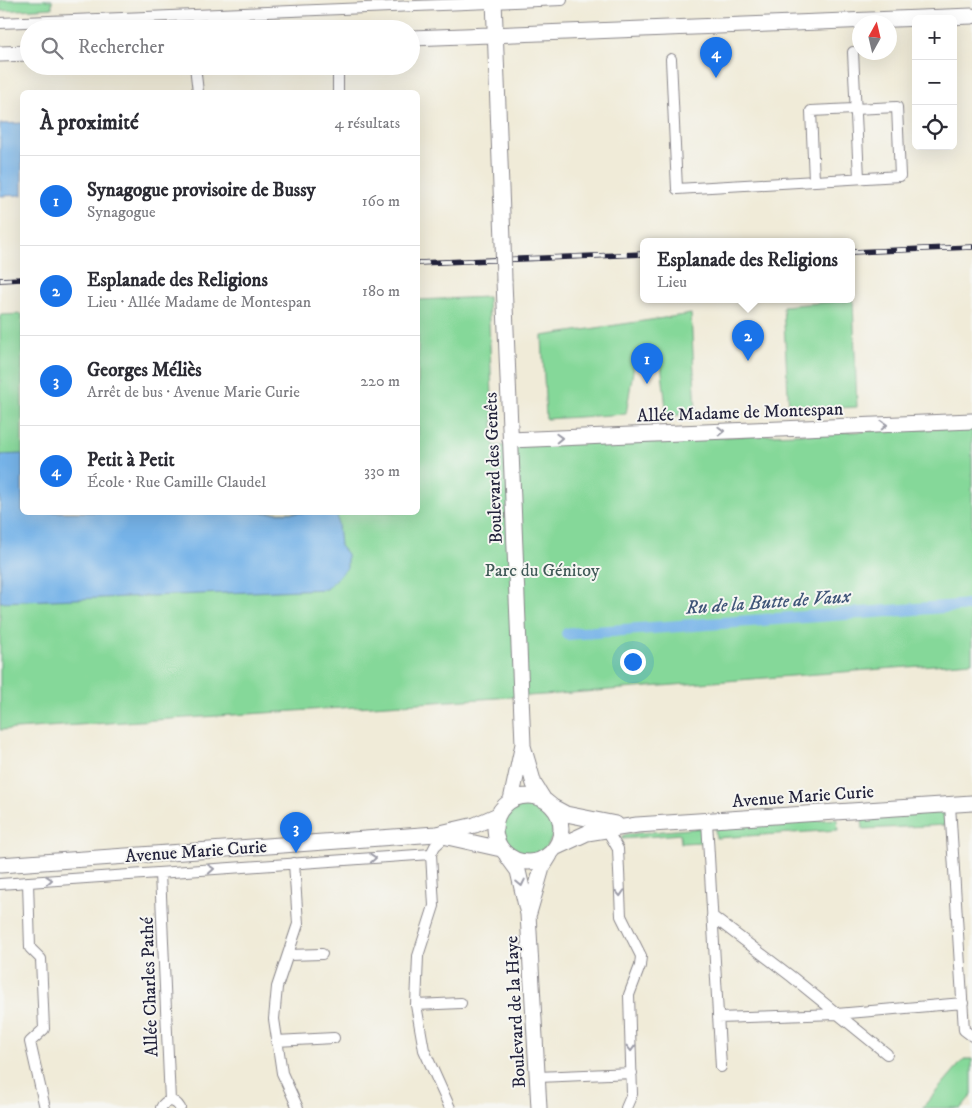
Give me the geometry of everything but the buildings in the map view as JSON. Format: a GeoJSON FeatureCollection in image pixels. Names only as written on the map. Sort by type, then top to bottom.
{"type":"FeatureCollection","features":[{"type":"Feature","properties":{"kind":"main road"},"geometry":{"type":"LineString","coordinates":[[494,1],[495,35]]}},
{"type":"Feature","properties":{"kind":"main road"},"geometry":{"type":"LineString","coordinates":[[420,38],[972,16]]}},
{"type":"Feature","properties":{"kind":"main road","name":"Boulevard des Genêts"},"geometry":{"type":"LineString","coordinates":[[495,35],[523,744],[534,784],[549,803]]}},
{"type":"Feature","properties":{"kind":"main road"},"geometry":{"type":"LineString","coordinates":[[0,54],[20,53]]}},
{"type":"Feature","properties":{"kind":"main road","name":"Allée Madame de Montespan"},"geometry":{"type":"LineString","coordinates":[[510,440],[972,422]]}},
{"type":"Feature","properties":{"kind":"main road","name":"Boulevard des Genêts"},"geometry":{"type":"LineString","coordinates":[[511,800],[523,744]]}},
{"type":"Feature","properties":{"kind":"main road"},"geometry":{"type":"LineString","coordinates":[[527,796],[549,803],[559,816],[562,826],[561,837],[553,851],[540,861],[529,863],[517,861],[504,852],[496,838],[494,826],[498,815],[511,800],[527,796]]}},
{"type":"Feature","properties":{"kind":"main road","name":"Avenue Marie Curie"},"geometry":{"type":"LineString","coordinates":[[549,803],[566,814],[586,819],[637,825]]}},
{"type":"Feature","properties":{"kind":"main road","name":"Avenue Marie Curie"},"geometry":{"type":"LineString","coordinates":[[553,851],[581,834],[637,825],[972,803]]}},
{"type":"Feature","properties":{"kind":"main road","name":"Avenue Marie Curie"},"geometry":{"type":"LineString","coordinates":[[0,865],[441,835],[475,825],[498,815]]}},
{"type":"Feature","properties":{"kind":"main road","name":"Avenue Marie Curie"},"geometry":{"type":"LineString","coordinates":[[441,835],[504,852]]}},
{"type":"Feature","properties":{"kind":"main road","name":"Boulevard de la Haye"},"geometry":{"type":"LineString","coordinates":[[528,914],[542,868],[553,851]]}},
{"type":"Feature","properties":{"kind":"main road","name":"Boulevard de la Haye"},"geometry":{"type":"LineString","coordinates":[[504,852],[518,871],[528,914],[539,1108]]}},
{"type":"Feature","properties":{"kind":"street"},"geometry":{"type":"LineString","coordinates":[[67,20],[494,1],[562,0]]}},
{"type":"Feature","properties":{"kind":"street"},"geometry":{"type":"LineString","coordinates":[[0,23],[20,22]]}},
{"type":"Feature","properties":{"kind":"street"},"geometry":{"type":"LineString","coordinates":[[671,59],[677,189],[900,176],[897,107],[811,111],[814,180]]}},
{"type":"Feature","properties":{"kind":"street"},"geometry":{"type":"LineString","coordinates":[[853,60],[859,178]]}},
{"type":"Feature","properties":{"kind":"street"},"geometry":{"type":"LineString","coordinates":[[197,75],[198,90]]}},
{"type":"Feature","properties":{"kind":"street"},"geometry":{"type":"LineString","coordinates":[[338,75],[338,90]]}},
{"type":"Feature","properties":{"kind":"street"},"geometry":{"type":"LineString","coordinates":[[950,805],[964,1030],[972,1036]]}},
{"type":"Feature","properties":{"kind":"street"},"geometry":{"type":"LineString","coordinates":[[707,821],[721,1067]]}},
{"type":"Feature","properties":{"kind":"street"},"geometry":{"type":"LineString","coordinates":[[607,830],[617,844],[621,916],[641,956],[640,966],[630,995],[632,1094],[626,1108]]}},
{"type":"Feature","properties":{"kind":"street"},"geometry":{"type":"LineString","coordinates":[[441,835],[431,854],[434,906],[418,956],[416,1006],[424,1050],[450,1108]]}},
{"type":"Feature","properties":{"kind":"street","name":"Avenue Marie Curie"},"geometry":{"type":"LineString","coordinates":[[0,884],[431,854]]}},
{"type":"Feature","properties":{"kind":"street"},"geometry":{"type":"LineString","coordinates":[[294,863],[298,924],[277,987],[274,1019],[282,1073],[298,1108]]}},
{"type":"Feature","properties":{"kind":"street","name":"Allée Charles Pathé"},"geometry":{"type":"LineString","coordinates":[[160,873],[170,1101]]}},
{"type":"Feature","properties":{"kind":"street"},"geometry":{"type":"LineString","coordinates":[[28,882],[30,948],[41,959],[44,1028],[30,1042],[45,1108]]}},
{"type":"Feature","properties":{"kind":"street"},"geometry":{"type":"LineString","coordinates":[[712,916],[887,1054]]}},
{"type":"Feature","properties":{"kind":"street"},"geometry":{"type":"LineString","coordinates":[[288,955],[322,954]]}},
{"type":"Feature","properties":{"kind":"street"},"geometry":{"type":"LineString","coordinates":[[416,1006],[461,1003]]}},
{"type":"Feature","properties":{"kind":"street"},"geometry":{"type":"LineString","coordinates":[[718,1018],[837,1014],[963,1003]]}},
{"type":"Feature","properties":{"kind":"street"},"geometry":{"type":"LineString","coordinates":[[276,1041],[334,1038]]}},
{"type":"Feature","properties":{"kind":"street"},"geometry":{"type":"LineString","coordinates":[[538,1077],[632,1073]]}},
{"type":"Feature","properties":{"kind":"street"},"geometry":{"type":"LineString","coordinates":[[161,1108],[163,1104],[170,1101],[177,1104],[180,1108]]}},
{"type":"Feature","properties":{"kind":"green space"},"geometry":{"type":"Polygon","coordinates":[[[0,0],[52,0],[52,8],[0,11],[0,0]]]}},
{"type":"Feature","properties":{"kind":"green space","name":"Parc du Génitoy"},"geometry":{"type":"Polygon","coordinates":[[[488,297],[494,446],[972,427],[972,662],[558,694],[0,730],[0,315],[20,314],[20,515],[420,515],[420,300],[488,297]]]}},
{"type":"Feature","properties":{"kind":"green space"},"geometry":{"type":"Polygon","coordinates":[[[818,303],[853,303],[857,407],[789,410],[783,306],[818,303]]]}},
{"type":"Feature","properties":{"kind":"green space"},"geometry":{"type":"Polygon","coordinates":[[[691,314],[696,412],[667,417],[661,363],[634,365],[626,414],[546,419],[542,336],[691,314]]]}},
{"type":"Feature","properties":{"kind":"green space"},"geometry":{"type":"Polygon","coordinates":[[[522,803],[532,803],[546,810],[553,824],[553,834],[546,848],[532,855],[522,855],[512,851],[505,844],[501,834],[501,824],[505,814],[512,807],[522,803]]]}},
{"type":"Feature","properties":{"kind":"green space"},"geometry":{"type":"Polygon","coordinates":[[[946,812],[947,825],[863,829],[862,818],[946,812]]]}},
{"type":"Feature","properties":{"kind":"green space"},"geometry":{"type":"Polygon","coordinates":[[[837,819],[838,830],[716,838],[715,828],[837,819]]]}},
{"type":"Feature","properties":{"kind":"green space"},"geometry":{"type":"Polygon","coordinates":[[[701,828],[703,842],[681,843],[680,834],[622,839],[622,836],[627,834],[701,828]]]}},
{"type":"Feature","properties":{"kind":"green space"},"geometry":{"type":"Polygon","coordinates":[[[964,1059],[972,1059],[972,1095],[961,1108],[922,1108],[964,1059]]]}},
{"type":"Feature","properties":{"kind":"water"},"geometry":{"type":"Polygon","coordinates":[[[20,123],[20,195],[0,196],[0,124],[20,123]]]}},
{"type":"Feature","properties":{"kind":"water"},"geometry":{"type":"Polygon","coordinates":[[[20,454],[20,515],[337,515],[340,546],[347,554],[347,568],[326,589],[0,602],[0,455],[20,454]]]}},
{"type":"Feature","properties":{"kind":"waterway","name":"Ru de la Butte de Vaux"},"geometry":{"type":"LineString","coordinates":[[567,634],[972,605]]}},
{"type":"Feature","properties":{"kind":"railway"},"geometry":{"type":"LineString","coordinates":[[855,252],[972,247]]}},
{"type":"Feature","properties":{"kind":"railway"},"geometry":{"type":"LineString","coordinates":[[420,263],[640,254]]}},
{"type":"Feature","properties":{"kind":"railway"},"geometry":{"type":"LineString","coordinates":[[0,280],[20,279]]}},
{"type":"Feature","properties":{"kind":"place","name":"Petit à Petit"},"geometry":{"type":"Point","coordinates":[716,78]}},
{"type":"Feature","properties":{"kind":"place","name":"Esplanade des Religions"},"geometry":{"type":"Point","coordinates":[748,361]}},
{"type":"Feature","properties":{"kind":"place","name":"Synagogue provisoire de Bussy"},"geometry":{"type":"Point","coordinates":[647,384]}},
{"type":"Feature","properties":{"kind":"place","name":"Georges Méliès"},"geometry":{"type":"Point","coordinates":[296,853]}}]}
